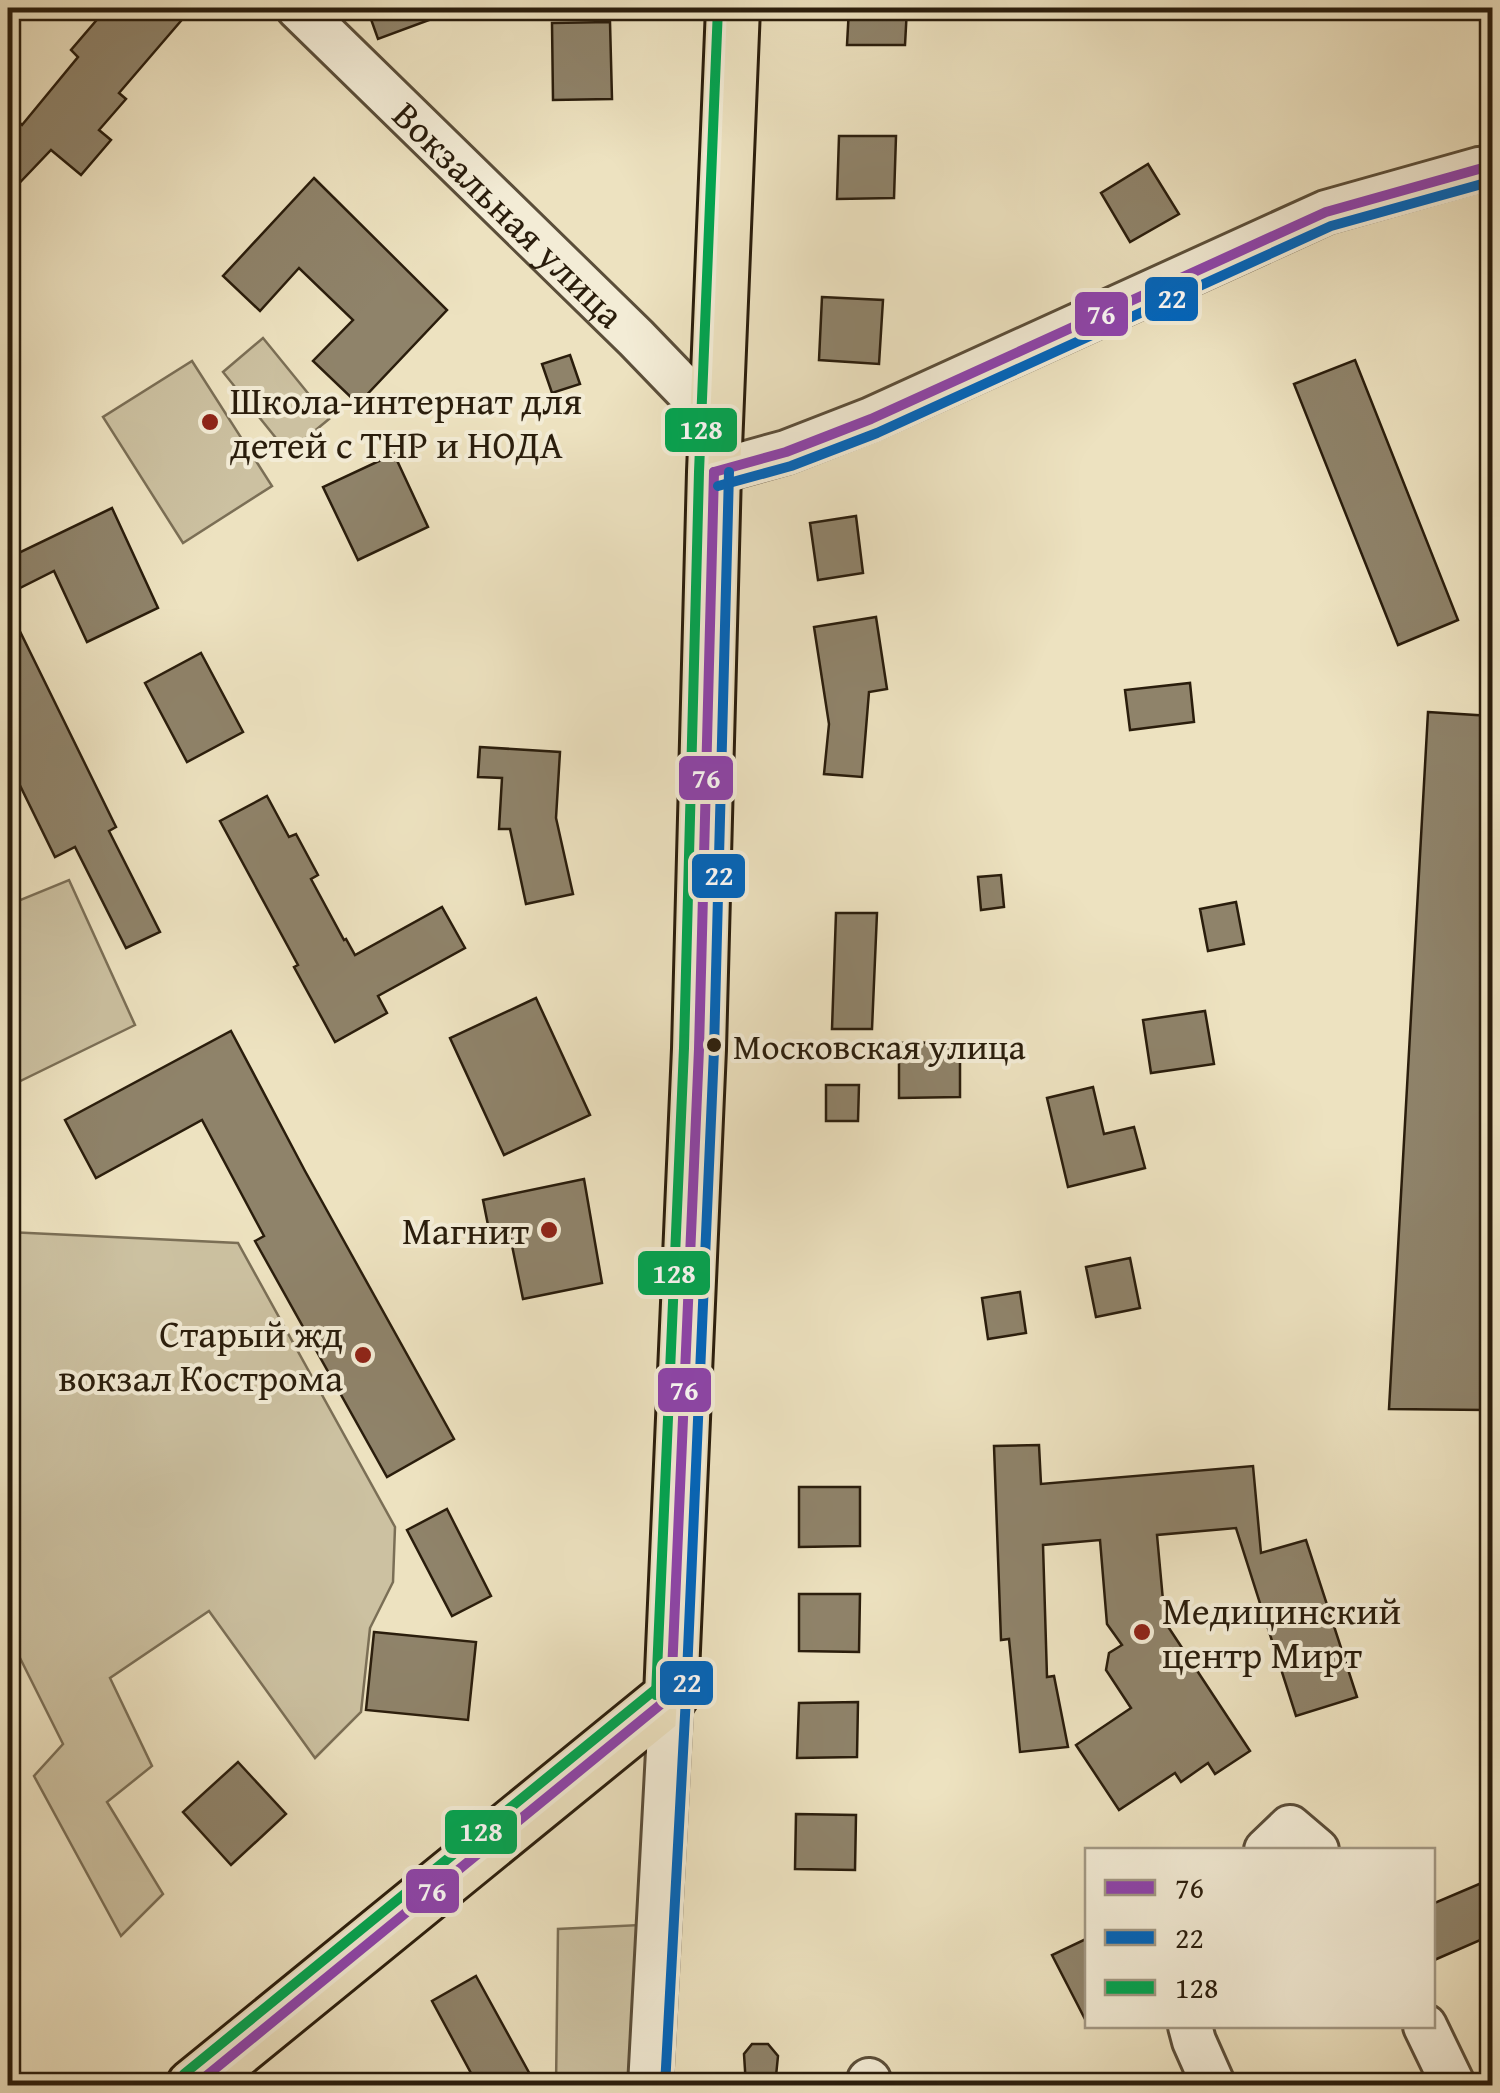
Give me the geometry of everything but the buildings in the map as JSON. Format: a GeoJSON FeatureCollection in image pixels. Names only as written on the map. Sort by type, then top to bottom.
{"type":"FeatureCollection","features":[{"type":"Feature","properties":{"kind":"main road"},"geometry":{"type":"LineString","coordinates":[[193,2086],[670,1696],[700,1031],[714,472],[733,8]]}},
{"type":"Feature","properties":{"kind":"street","name":"Вокзальная улица"},"geometry":{"type":"LineString","coordinates":[[298,8],[636,338],[716,422]]}},
{"type":"Feature","properties":{"kind":"street"},"geometry":{"type":"LineString","coordinates":[[714,472],[786,452],[870,418],[1326,212],[1492,168]]}},
{"type":"Feature","properties":{"kind":"street"},"geometry":{"type":"LineString","coordinates":[[650,2086],[670,1696]]}},
{"type":"Feature","properties":{"kind":"street"},"geometry":{"type":"LineString","coordinates":[[1191,2028],[1214,2086]]}},
{"type":"Feature","properties":{"kind":"street"},"geometry":{"type":"LineString","coordinates":[[1426,2028],[1454,2086]]}},
{"type":"Feature","properties":{"kind":"shaded area"},"geometry":{"type":"Polygon","coordinates":[[[263,338],[329,419],[288,453],[223,372],[263,338]]]}},
{"type":"Feature","properties":{"kind":"shaded area"},"geometry":{"type":"Polygon","coordinates":[[[192,361],[272,486],[183,543],[103,417],[192,361]]]}},
{"type":"Feature","properties":{"kind":"shaded area"},"geometry":{"type":"Polygon","coordinates":[[[69,880],[135,1025],[8,1087],[8,905],[69,880]]]}},
{"type":"Feature","properties":{"kind":"shaded area"},"geometry":{"type":"Polygon","coordinates":[[[8,1232],[238,1243],[395,1527],[393,1582],[370,1628],[361,1712],[315,1758],[209,1611],[110,1678],[152,1766],[107,1802],[163,1894],[121,1936],[34,1776],[63,1744],[8,1634],[8,1232]]]}},
{"type":"Feature","properties":{"kind":"shaded area"},"geometry":{"type":"Polygon","coordinates":[[[640,1925],[630,2085],[556,2086],[558,1929],[640,1925]]]}},
{"type":"Feature","properties":{"kind":"transit line","name":"128"},"geometry":{"type":"LineString","coordinates":[[656,1695],[684,1048],[699,472],[718,8]]}},
{"type":"Feature","properties":{"kind":"transit line","name":"76"},"geometry":{"type":"LineString","coordinates":[[714,472],[786,452],[871,419],[1326,212],[1492,168]]}},
{"type":"Feature","properties":{"kind":"transit line","name":"22"},"geometry":{"type":"LineString","coordinates":[[718,486],[791,466],[877,433],[1331,226],[1492,183]]}},
{"type":"Feature","properties":{"kind":"transit line","name":"76"},"geometry":{"type":"LineString","coordinates":[[671,1696],[699,1049],[714,472]]}},
{"type":"Feature","properties":{"kind":"transit line","name":"22"},"geometry":{"type":"LineString","coordinates":[[665,2086],[714,1050],[729,472]]}},
{"type":"Feature","properties":{"kind":"transit line","name":"128"},"geometry":{"type":"LineString","coordinates":[[184,2074],[662,1684]]}},
{"type":"Feature","properties":{"kind":"transit line","name":"76"},"geometry":{"type":"LineString","coordinates":[[194,2086],[671,1696]]}},
{"type":"Feature","properties":{"kind":"place","name":"Школа-интернат для детей с ТНР и НОДА"},"geometry":{"type":"Point","coordinates":[210,422]}},
{"type":"Feature","properties":{"kind":"place","name":"Московская улица"},"geometry":{"type":"Point","coordinates":[714,1045]}},
{"type":"Feature","properties":{"kind":"place","name":"Магнит"},"geometry":{"type":"Point","coordinates":[549,1230]}},
{"type":"Feature","properties":{"kind":"place","name":"Старый жд вокзал Кострома"},"geometry":{"type":"Point","coordinates":[363,1355]}},
{"type":"Feature","properties":{"kind":"place","name":"Медицинский центр Мирт"},"geometry":{"type":"Point","coordinates":[1142,1632]}}]}
